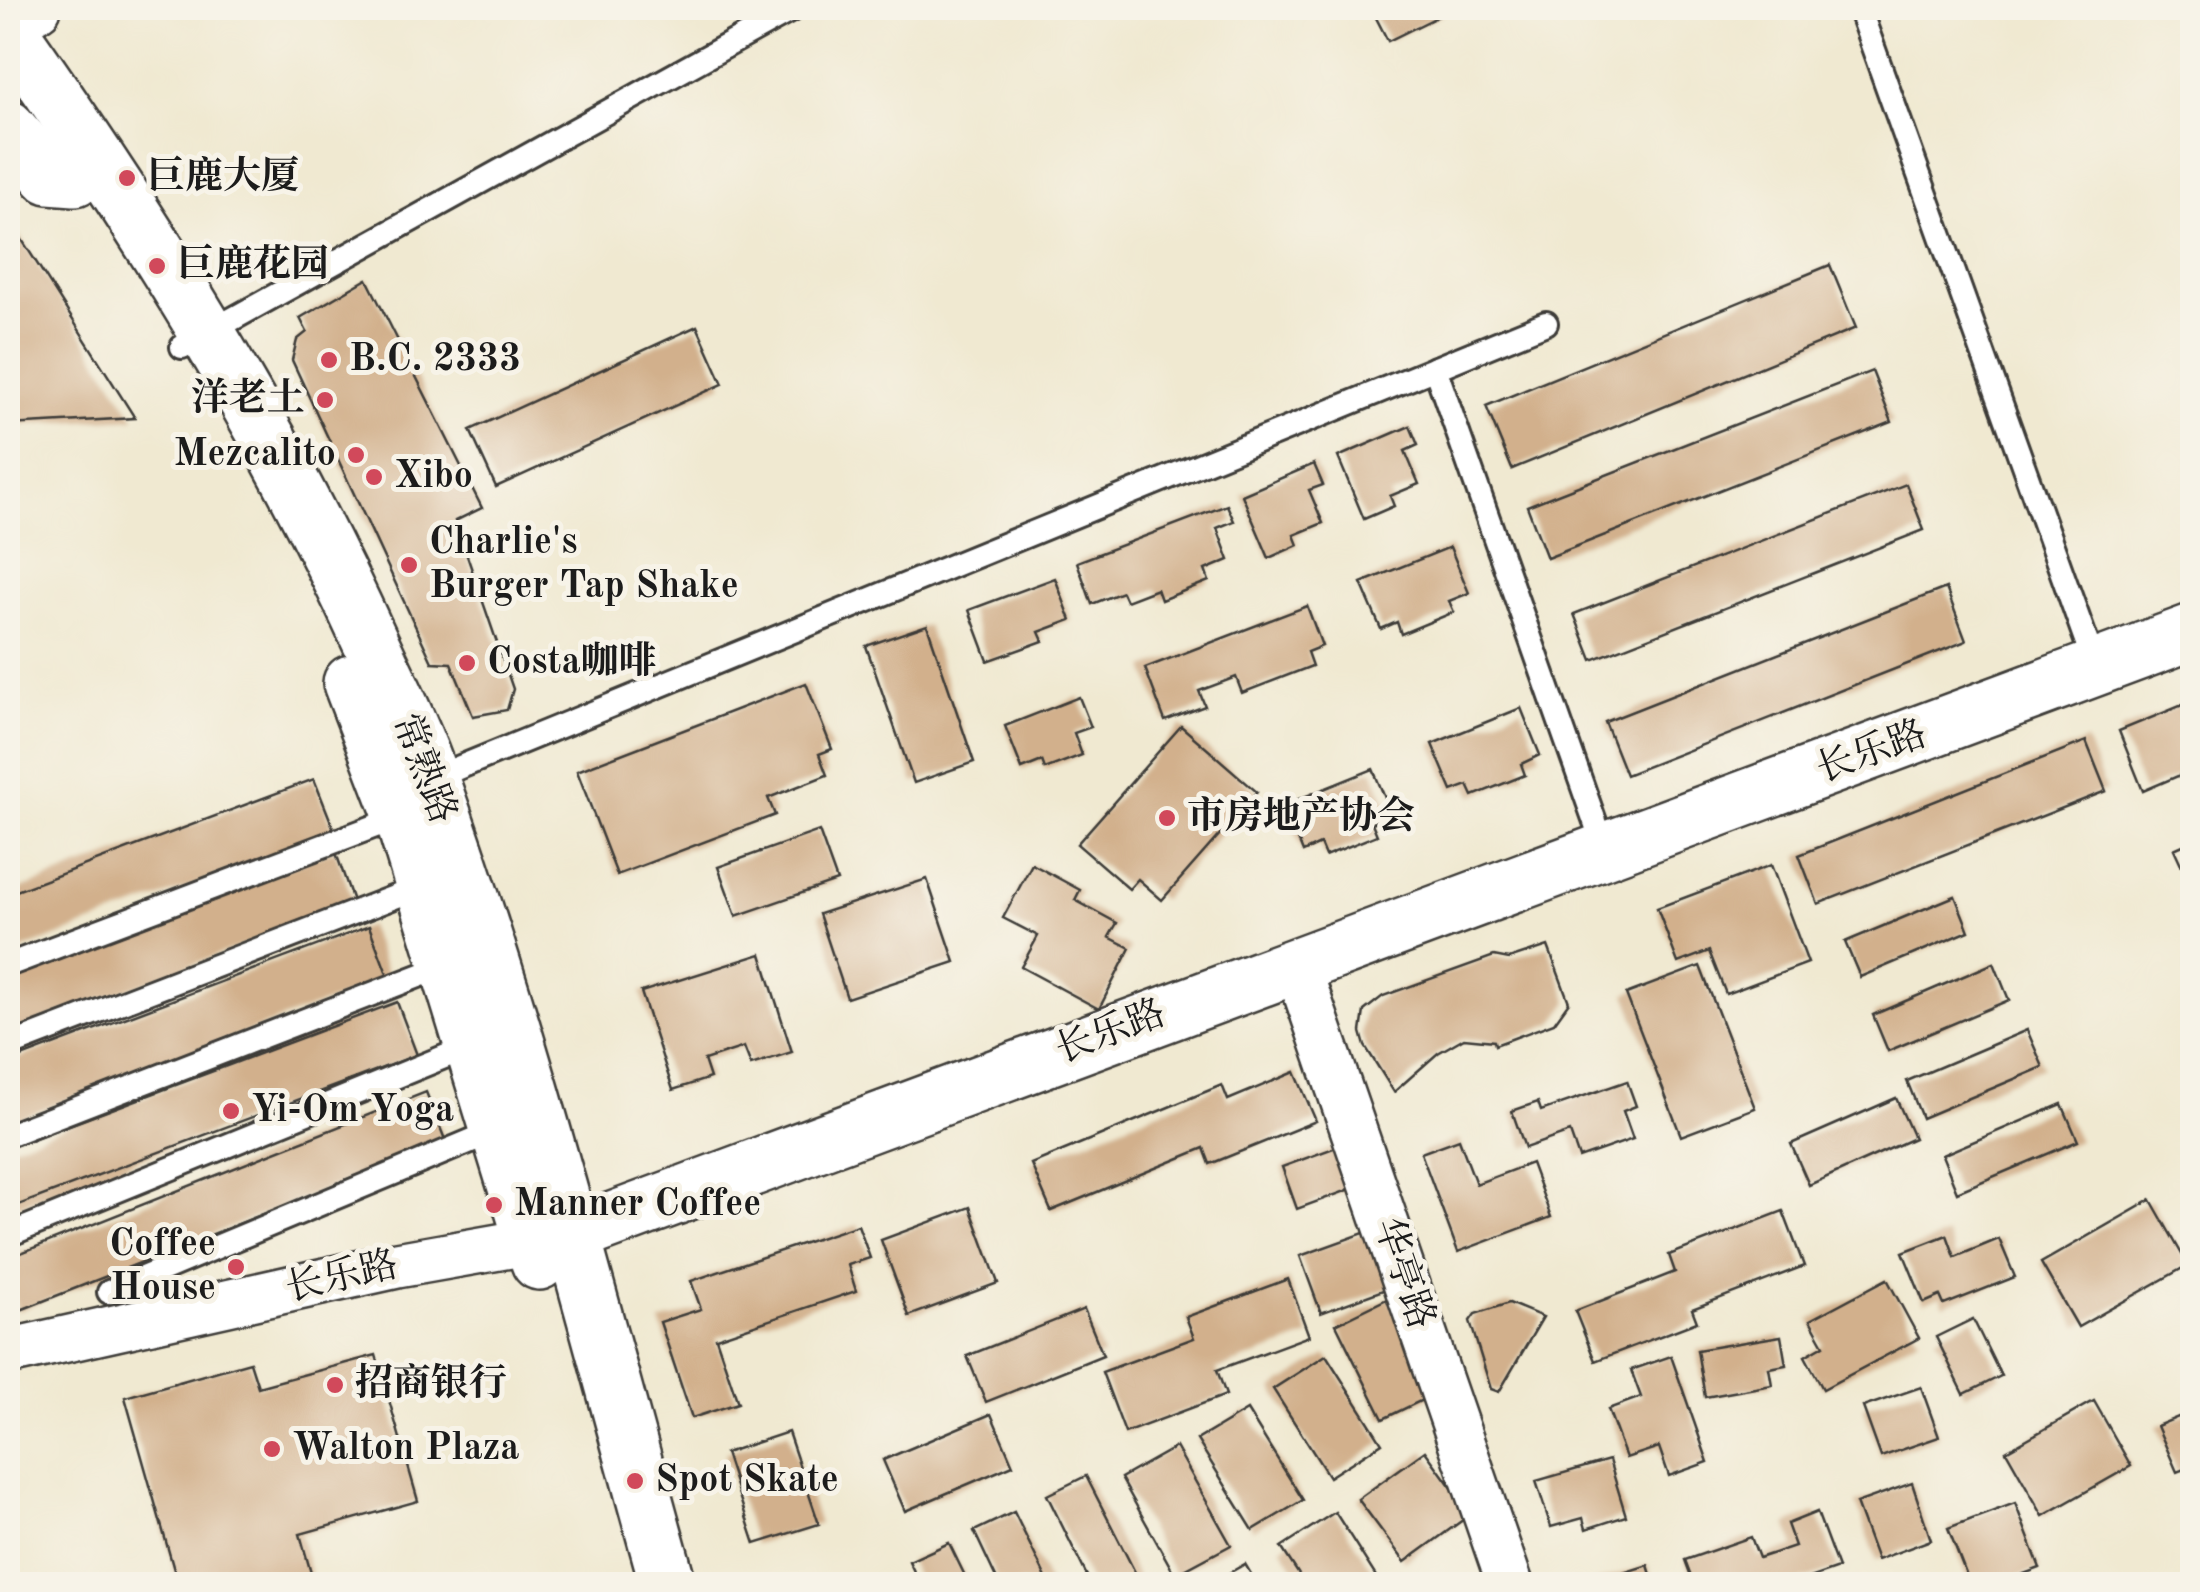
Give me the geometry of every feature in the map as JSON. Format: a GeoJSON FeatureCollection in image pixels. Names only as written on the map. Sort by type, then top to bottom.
{"type":"FeatureCollection","features":[{"type":"Feature","properties":{"kind":"main road","name":"常熟路"},"geometry":{"type":"LineString","coordinates":[[8,28],[118,186],[196,340],[324,615],[416,798],[509,1024],[551,1238],[632,1584]]}},
{"type":"Feature","properties":{"kind":"main road","name":"常熟路"},"geometry":{"type":"LineString","coordinates":[[8,90],[196,340]]}},
{"type":"Feature","properties":{"kind":"main road"},"geometry":{"type":"LineString","coordinates":[[8,128],[49,176],[75,178]]}},
{"type":"Feature","properties":{"kind":"main road","name":"长乐路"},"geometry":{"type":"LineString","coordinates":[[551,1238],[2097,671],[2192,632]]}},
{"type":"Feature","properties":{"kind":"main road","name":"常熟路"},"geometry":{"type":"LineString","coordinates":[[416,798],[424,886],[497,1130],[551,1238],[668,1584]]}},
{"type":"Feature","properties":{"kind":"street"},"geometry":{"type":"LineString","coordinates":[[8,28],[38,8]]}},
{"type":"Feature","properties":{"kind":"street","name":"华亭路"},"geometry":{"type":"LineString","coordinates":[[1296,964],[1510,1584]]}},
{"type":"Feature","properties":{"kind":"street","name":"长乐路"},"geometry":{"type":"LineString","coordinates":[[8,1352],[397,1265],[551,1238]]}},
{"type":"Feature","properties":{"kind":"lane"},"geometry":{"type":"LineString","coordinates":[[196,340],[795,8]]}},
{"type":"Feature","properties":{"kind":"lane"},"geometry":{"type":"LineString","coordinates":[[1859,8],[2097,671]]}},
{"type":"Feature","properties":{"kind":"lane"},"geometry":{"type":"LineString","coordinates":[[8,965],[416,798],[1546,323]]}},
{"type":"Feature","properties":{"kind":"lane"},"geometry":{"type":"LineString","coordinates":[[1435,368],[1605,850]]}},
{"type":"Feature","properties":{"kind":"lane"},"geometry":{"type":"LineString","coordinates":[[8,1046],[424,886]]}},
{"type":"Feature","properties":{"kind":"lane"},"geometry":{"type":"LineString","coordinates":[[8,1135],[447,966]]}},
{"type":"Feature","properties":{"kind":"lane"},"geometry":{"type":"LineString","coordinates":[[8,1235],[472,1046]]}},
{"type":"Feature","properties":{"kind":"lane"},"geometry":{"type":"LineString","coordinates":[[109,1292],[497,1130]]}},
{"type":"Feature","properties":{"kind":"building"},"geometry":{"type":"Polygon","coordinates":[[[1371,8],[1455,8],[1388,41],[1371,8]]]}},
{"type":"Feature","properties":{"kind":"building"},"geometry":{"type":"Polygon","coordinates":[[[8,225],[19,235],[135,418],[8,425],[8,225]]]}},
{"type":"Feature","properties":{"kind":"building"},"geometry":{"type":"Polygon","coordinates":[[[1830,265],[1856,328],[1512,469],[1486,406],[1830,265]]]}},
{"type":"Feature","properties":{"kind":"building"},"geometry":{"type":"Polygon","coordinates":[[[367,279],[482,508],[455,521],[513,689],[507,710],[473,716],[451,663],[432,662],[292,360],[297,340],[307,332],[300,318],[367,279]]]}},
{"type":"Feature","properties":{"kind":"building"},"geometry":{"type":"Polygon","coordinates":[[[697,326],[723,384],[496,487],[470,430],[697,326]]]}},
{"type":"Feature","properties":{"kind":"building"},"geometry":{"type":"Polygon","coordinates":[[[1872,371],[1892,422],[1547,558],[1527,506],[1872,371]]]}},
{"type":"Feature","properties":{"kind":"building"},"geometry":{"type":"Polygon","coordinates":[[[1410,426],[1418,445],[1405,451],[1419,484],[1390,496],[1394,506],[1364,519],[1338,457],[1410,426]]]}},
{"type":"Feature","properties":{"kind":"building"},"geometry":{"type":"Polygon","coordinates":[[[1314,464],[1323,485],[1309,490],[1323,523],[1294,535],[1298,545],[1269,558],[1242,495],[1314,464]]]}},
{"type":"Feature","properties":{"kind":"building"},"geometry":{"type":"Polygon","coordinates":[[[1906,484],[1924,530],[1592,660],[1574,614],[1906,484]]]}},
{"type":"Feature","properties":{"kind":"building"},"geometry":{"type":"Polygon","coordinates":[[[1227,505],[1234,521],[1217,528],[1229,560],[1205,570],[1209,581],[1161,600],[1157,589],[1126,601],[1122,592],[1092,604],[1077,562],[1227,505]]]}},
{"type":"Feature","properties":{"kind":"building"},"geometry":{"type":"Polygon","coordinates":[[[1450,547],[1469,593],[1449,601],[1454,612],[1401,634],[1397,622],[1381,629],[1361,583],[1450,547]]]}},
{"type":"Feature","properties":{"kind":"building"},"geometry":{"type":"Polygon","coordinates":[[[1055,578],[1071,620],[1039,632],[1043,641],[988,661],[969,610],[1055,578]]]}},
{"type":"Feature","properties":{"kind":"building"},"geometry":{"type":"Polygon","coordinates":[[[1946,588],[1966,641],[1626,775],[1605,722],[1946,588]]]}},
{"type":"Feature","properties":{"kind":"building"},"geometry":{"type":"Polygon","coordinates":[[[1307,606],[1322,646],[1307,652],[1312,666],[1242,693],[1236,677],[1199,691],[1205,706],[1165,721],[1145,668],[1307,606]]]}},
{"type":"Feature","properties":{"kind":"building"},"geometry":{"type":"Polygon","coordinates":[[[927,625],[974,762],[914,783],[866,646],[927,625]]]}},
{"type":"Feature","properties":{"kind":"building"},"geometry":{"type":"Polygon","coordinates":[[[806,683],[832,749],[819,754],[827,775],[768,798],[775,815],[617,875],[577,771],[806,683]]]}},
{"type":"Feature","properties":{"kind":"building"},"geometry":{"type":"Polygon","coordinates":[[[1079,697],[1091,727],[1074,733],[1082,755],[1045,769],[1042,761],[1022,769],[1005,726],[1079,697]]]}},
{"type":"Feature","properties":{"kind":"building"},"geometry":{"type":"Polygon","coordinates":[[[2192,701],[2192,770],[2143,791],[2119,731],[2192,701]]]}},
{"type":"Feature","properties":{"kind":"building"},"geometry":{"type":"Polygon","coordinates":[[[1521,708],[1540,755],[1521,764],[1525,775],[1473,796],[1468,785],[1452,791],[1432,744],[1521,708]]]}},
{"type":"Feature","properties":{"kind":"building","name":"市房地产协会"},"geometry":{"type":"Polygon","coordinates":[[[1181,726],[1257,792],[1162,900],[1138,879],[1129,889],[1077,844],[1181,726]]]}},
{"type":"Feature","properties":{"kind":"building"},"geometry":{"type":"Polygon","coordinates":[[[2086,741],[2106,791],[1818,904],[1799,855],[2086,741]]]}},
{"type":"Feature","properties":{"kind":"building"},"geometry":{"type":"Polygon","coordinates":[[[1373,769],[1392,815],[1372,823],[1377,835],[1325,856],[1320,844],[1303,852],[1284,805],[1373,769]]]}},
{"type":"Feature","properties":{"kind":"building"},"geometry":{"type":"Polygon","coordinates":[[[314,779],[335,832],[8,955],[8,894],[314,779]]]}},
{"type":"Feature","properties":{"kind":"building"},"geometry":{"type":"Polygon","coordinates":[[[819,831],[837,881],[736,916],[718,867],[819,831]]]}},
{"type":"Feature","properties":{"kind":"building"},"geometry":{"type":"Polygon","coordinates":[[[2192,841],[2192,888],[2174,849],[2192,841]]]}},
{"type":"Feature","properties":{"kind":"building"},"geometry":{"type":"Polygon","coordinates":[[[335,850],[354,904],[8,1034],[8,974],[335,850]]]}},
{"type":"Feature","properties":{"kind":"building"},"geometry":{"type":"Polygon","coordinates":[[[1032,864],[1080,890],[1075,900],[1117,923],[1109,937],[1130,948],[1099,1009],[1021,967],[1038,936],[1003,918],[1032,864]]]}},
{"type":"Feature","properties":{"kind":"building"},"geometry":{"type":"Polygon","coordinates":[[[1771,865],[1808,963],[1726,994],[1709,951],[1678,963],[1657,908],[1771,865]]]}},
{"type":"Feature","properties":{"kind":"building"},"geometry":{"type":"Polygon","coordinates":[[[927,879],[955,962],[847,998],[819,914],[927,879]]]}},
{"type":"Feature","properties":{"kind":"building"},"geometry":{"type":"Polygon","coordinates":[[[1955,896],[1969,931],[1860,977],[1845,942],[1955,896]]]}},
{"type":"Feature","properties":{"kind":"building"},"geometry":{"type":"Polygon","coordinates":[[[369,926],[389,979],[8,1122],[8,1062],[369,926]]]}},
{"type":"Feature","properties":{"kind":"building"},"geometry":{"type":"Polygon","coordinates":[[[1548,946],[1569,1002],[1554,1023],[1495,1045],[1494,1041],[1464,1038],[1438,1053],[1394,1092],[1365,1046],[1361,1032],[1364,1011],[1383,996],[1494,956],[1509,959],[1548,946]]]}},
{"type":"Feature","properties":{"kind":"building"},"geometry":{"type":"Polygon","coordinates":[[[761,954],[792,1052],[751,1065],[744,1047],[704,1060],[710,1078],[673,1090],[641,992],[761,954]]]}},
{"type":"Feature","properties":{"kind":"building"},"geometry":{"type":"Polygon","coordinates":[[[1994,963],[2009,1000],[1888,1051],[1873,1015],[1994,963]]]}},
{"type":"Feature","properties":{"kind":"building"},"geometry":{"type":"Polygon","coordinates":[[[1700,966],[1755,1108],[1681,1136],[1626,994],[1700,966]]]}},
{"type":"Feature","properties":{"kind":"building"},"geometry":{"type":"Polygon","coordinates":[[[397,1002],[417,1055],[8,1209],[8,1148],[397,1002]]]}},
{"type":"Feature","properties":{"kind":"building"},"geometry":{"type":"Polygon","coordinates":[[[2027,1030],[2043,1067],[1922,1118],[1907,1081],[2027,1030]]]}},
{"type":"Feature","properties":{"kind":"building"},"geometry":{"type":"Polygon","coordinates":[[[1295,1072],[1316,1121],[1210,1164],[1204,1148],[1051,1211],[1031,1164],[1222,1085],[1228,1100],[1295,1072]]]}},
{"type":"Feature","properties":{"kind":"building"},"geometry":{"type":"Polygon","coordinates":[[[1627,1081],[1636,1106],[1623,1111],[1633,1139],[1579,1158],[1570,1132],[1525,1148],[1512,1111],[1538,1102],[1541,1111],[1627,1081]]]}},
{"type":"Feature","properties":{"kind":"building"},"geometry":{"type":"Polygon","coordinates":[[[426,1092],[446,1142],[18,1311],[8,1284],[8,1258],[426,1092]]]}},
{"type":"Feature","properties":{"kind":"building"},"geometry":{"type":"Polygon","coordinates":[[[1896,1098],[1914,1138],[1809,1185],[1791,1144],[1896,1098]]]}},
{"type":"Feature","properties":{"kind":"building"},"geometry":{"type":"Polygon","coordinates":[[[2062,1104],[2078,1141],[1957,1192],[1942,1155],[2062,1104]]]}},
{"type":"Feature","properties":{"kind":"building"},"geometry":{"type":"Polygon","coordinates":[[[1459,1139],[1476,1184],[1531,1163],[1551,1217],[1458,1252],[1421,1153],[1459,1139]]]}},
{"type":"Feature","properties":{"kind":"building"},"geometry":{"type":"Polygon","coordinates":[[[1347,1143],[1362,1185],[1297,1209],[1282,1167],[1347,1143]]]}},
{"type":"Feature","properties":{"kind":"building"},"geometry":{"type":"Polygon","coordinates":[[[2151,1200],[2188,1265],[2078,1327],[2041,1263],[2151,1200]]]}},
{"type":"Feature","properties":{"kind":"building"},"geometry":{"type":"Polygon","coordinates":[[[970,1207],[998,1283],[909,1316],[881,1240],[970,1207]]]}},
{"type":"Feature","properties":{"kind":"building"},"geometry":{"type":"Polygon","coordinates":[[[1783,1211],[1804,1266],[1692,1309],[1697,1322],[1595,1361],[1575,1311],[1675,1272],[1669,1255],[1783,1211]]]}},
{"type":"Feature","properties":{"kind":"building"},"geometry":{"type":"Polygon","coordinates":[[[858,1225],[870,1258],[848,1265],[856,1291],[716,1338],[738,1403],[692,1418],[660,1322],[701,1309],[691,1281],[858,1225]]]}},
{"type":"Feature","properties":{"kind":"building"},"geometry":{"type":"Polygon","coordinates":[[[1372,1230],[1394,1286],[1321,1313],[1300,1256],[1372,1230]]]}},
{"type":"Feature","properties":{"kind":"building"},"geometry":{"type":"Polygon","coordinates":[[[1947,1235],[1955,1257],[1999,1239],[2015,1277],[1944,1305],[1940,1296],[1924,1303],[1903,1252],[1947,1235]]]}},
{"type":"Feature","properties":{"kind":"building"},"geometry":{"type":"Polygon","coordinates":[[[1288,1279],[1309,1336],[1217,1370],[1226,1395],[1125,1433],[1102,1372],[1194,1338],[1186,1317],[1288,1279]]]}},
{"type":"Feature","properties":{"kind":"building"},"geometry":{"type":"Polygon","coordinates":[[[1887,1279],[1919,1338],[1823,1389],[1805,1356],[1824,1345],[1810,1320],[1887,1279]]]}},
{"type":"Feature","properties":{"kind":"building"},"geometry":{"type":"Polygon","coordinates":[[[1389,1298],[1435,1394],[1383,1419],[1336,1324],[1389,1298]]]}},
{"type":"Feature","properties":{"kind":"building"},"geometry":{"type":"Polygon","coordinates":[[[1509,1303],[1543,1317],[1499,1392],[1491,1389],[1470,1321],[1475,1314],[1509,1303]]]}},
{"type":"Feature","properties":{"kind":"building"},"geometry":{"type":"Polygon","coordinates":[[[1084,1309],[1103,1355],[986,1402],[967,1356],[1084,1309]]]}},
{"type":"Feature","properties":{"kind":"building"},"geometry":{"type":"Polygon","coordinates":[[[1973,1319],[2001,1376],[1964,1394],[1936,1337],[1973,1319]]]}},
{"type":"Feature","properties":{"kind":"building"},"geometry":{"type":"Polygon","coordinates":[[[1781,1336],[1786,1365],[1769,1368],[1772,1385],[1705,1397],[1697,1350],[1781,1336]]]}},
{"type":"Feature","properties":{"kind":"building","name":"Walton Plaza"},"geometry":{"type":"Polygon","coordinates":[[[376,1355],[418,1501],[300,1534],[314,1584],[178,1584],[125,1397],[250,1362],[258,1387],[376,1355]]]}},
{"type":"Feature","properties":{"kind":"building"},"geometry":{"type":"Polygon","coordinates":[[[1326,1355],[1382,1443],[1329,1477],[1273,1389],[1326,1355]]]}},
{"type":"Feature","properties":{"kind":"building"},"geometry":{"type":"Polygon","coordinates":[[[1671,1356],[1708,1462],[1669,1476],[1659,1447],[1626,1458],[1608,1409],[1641,1397],[1631,1370],[1671,1356]]]}},
{"type":"Feature","properties":{"kind":"building"},"geometry":{"type":"Polygon","coordinates":[[[1921,1387],[1939,1437],[1881,1457],[1863,1407],[1921,1387]]]}},
{"type":"Feature","properties":{"kind":"building"},"geometry":{"type":"Polygon","coordinates":[[[2094,1401],[2131,1466],[2043,1516],[2006,1451],[2094,1401]]]}},
{"type":"Feature","properties":{"kind":"building"},"geometry":{"type":"Polygon","coordinates":[[[1247,1410],[1303,1500],[1253,1530],[1197,1440],[1247,1410]]]}},
{"type":"Feature","properties":{"kind":"building"},"geometry":{"type":"Polygon","coordinates":[[[2190,1412],[2192,1466],[2177,1472],[2157,1426],[2190,1412]]]}},
{"type":"Feature","properties":{"kind":"building"},"geometry":{"type":"Polygon","coordinates":[[[991,1414],[1013,1465],[905,1511],[883,1460],[991,1414]]]}},
{"type":"Feature","properties":{"kind":"building"},"geometry":{"type":"Polygon","coordinates":[[[788,1432],[819,1524],[755,1544],[725,1453],[788,1432]]]}},
{"type":"Feature","properties":{"kind":"building"},"geometry":{"type":"Polygon","coordinates":[[[1176,1447],[1231,1545],[1175,1575],[1121,1478],[1176,1447]]]}},
{"type":"Feature","properties":{"kind":"building"},"geometry":{"type":"Polygon","coordinates":[[[1425,1451],[1471,1514],[1405,1562],[1358,1499],[1425,1451]]]}},
{"type":"Feature","properties":{"kind":"building"},"geometry":{"type":"Polygon","coordinates":[[[1609,1460],[1626,1516],[1586,1529],[1583,1518],[1551,1527],[1536,1481],[1609,1460]]]}},
{"type":"Feature","properties":{"kind":"building"},"geometry":{"type":"Polygon","coordinates":[[[1086,1476],[1141,1584],[1091,1584],[1047,1495],[1086,1476]]]}},
{"type":"Feature","properties":{"kind":"building"},"geometry":{"type":"Polygon","coordinates":[[[1912,1483],[1931,1540],[1877,1560],[1856,1503],[1912,1483]]]}},
{"type":"Feature","properties":{"kind":"building"},"geometry":{"type":"Polygon","coordinates":[[[2015,1503],[2040,1568],[1997,1584],[1970,1584],[1948,1528],[2015,1503]]]}},
{"type":"Feature","properties":{"kind":"building"},"geometry":{"type":"Polygon","coordinates":[[[1014,1512],[1049,1584],[999,1584],[974,1531],[1014,1512]]]}},
{"type":"Feature","properties":{"kind":"building"},"geometry":{"type":"Polygon","coordinates":[[[1335,1512],[1377,1578],[1367,1584],[1305,1584],[1281,1547],[1335,1512]]]}},
{"type":"Feature","properties":{"kind":"building"},"geometry":{"type":"Polygon","coordinates":[[[1817,1512],[1838,1568],[1792,1584],[1694,1584],[1685,1560],[1751,1537],[1759,1558],[1795,1546],[1787,1524],[1817,1512]]]}},
{"type":"Feature","properties":{"kind":"building"},"geometry":{"type":"Polygon","coordinates":[[[949,1543],[969,1584],[920,1584],[909,1561],[949,1543]]]}},
{"type":"Feature","properties":{"kind":"building"},"geometry":{"type":"Polygon","coordinates":[[[1245,1564],[1257,1584],[1210,1584],[1245,1564]]]}},
{"type":"Feature","properties":{"kind":"building"},"geometry":{"type":"Polygon","coordinates":[[[1648,1565],[1654,1584],[1588,1584],[1648,1565]]]}},
{"type":"Feature","properties":{"kind":"place","name":"巨鹿大厦"},"geometry":{"type":"Point","coordinates":[127,178]}},
{"type":"Feature","properties":{"kind":"place","name":"巨鹿花园"},"geometry":{"type":"Point","coordinates":[157,266]}},
{"type":"Feature","properties":{"kind":"place","name":"B.C. 2333"},"geometry":{"type":"Point","coordinates":[329,360]}},
{"type":"Feature","properties":{"kind":"place","name":"洋老土"},"geometry":{"type":"Point","coordinates":[325,400]}},
{"type":"Feature","properties":{"kind":"place","name":"Mezcalito"},"geometry":{"type":"Point","coordinates":[356,455]}},
{"type":"Feature","properties":{"kind":"place","name":"Xibo"},"geometry":{"type":"Point","coordinates":[374,477]}},
{"type":"Feature","properties":{"kind":"place","name":"Charlie's Burger Tap Shake"},"geometry":{"type":"Point","coordinates":[409,565]}},
{"type":"Feature","properties":{"kind":"place","name":"Costa咖啡"},"geometry":{"type":"Point","coordinates":[467,663]}},
{"type":"Feature","properties":{"kind":"place","name":"市房地产协会"},"geometry":{"type":"Point","coordinates":[1167,818]}},
{"type":"Feature","properties":{"kind":"place","name":"Yi-Om Yoga"},"geometry":{"type":"Point","coordinates":[231,1111]}},
{"type":"Feature","properties":{"kind":"place","name":"Manner Coffee"},"geometry":{"type":"Point","coordinates":[494,1205]}},
{"type":"Feature","properties":{"kind":"place","name":"Coffee House"},"geometry":{"type":"Point","coordinates":[236,1267]}},
{"type":"Feature","properties":{"kind":"place","name":"招商银行"},"geometry":{"type":"Point","coordinates":[335,1385]}},
{"type":"Feature","properties":{"kind":"place","name":"Walton Plaza"},"geometry":{"type":"Point","coordinates":[272,1449]}},
{"type":"Feature","properties":{"kind":"place","name":"Spot Skate"},"geometry":{"type":"Point","coordinates":[635,1481]}}]}
